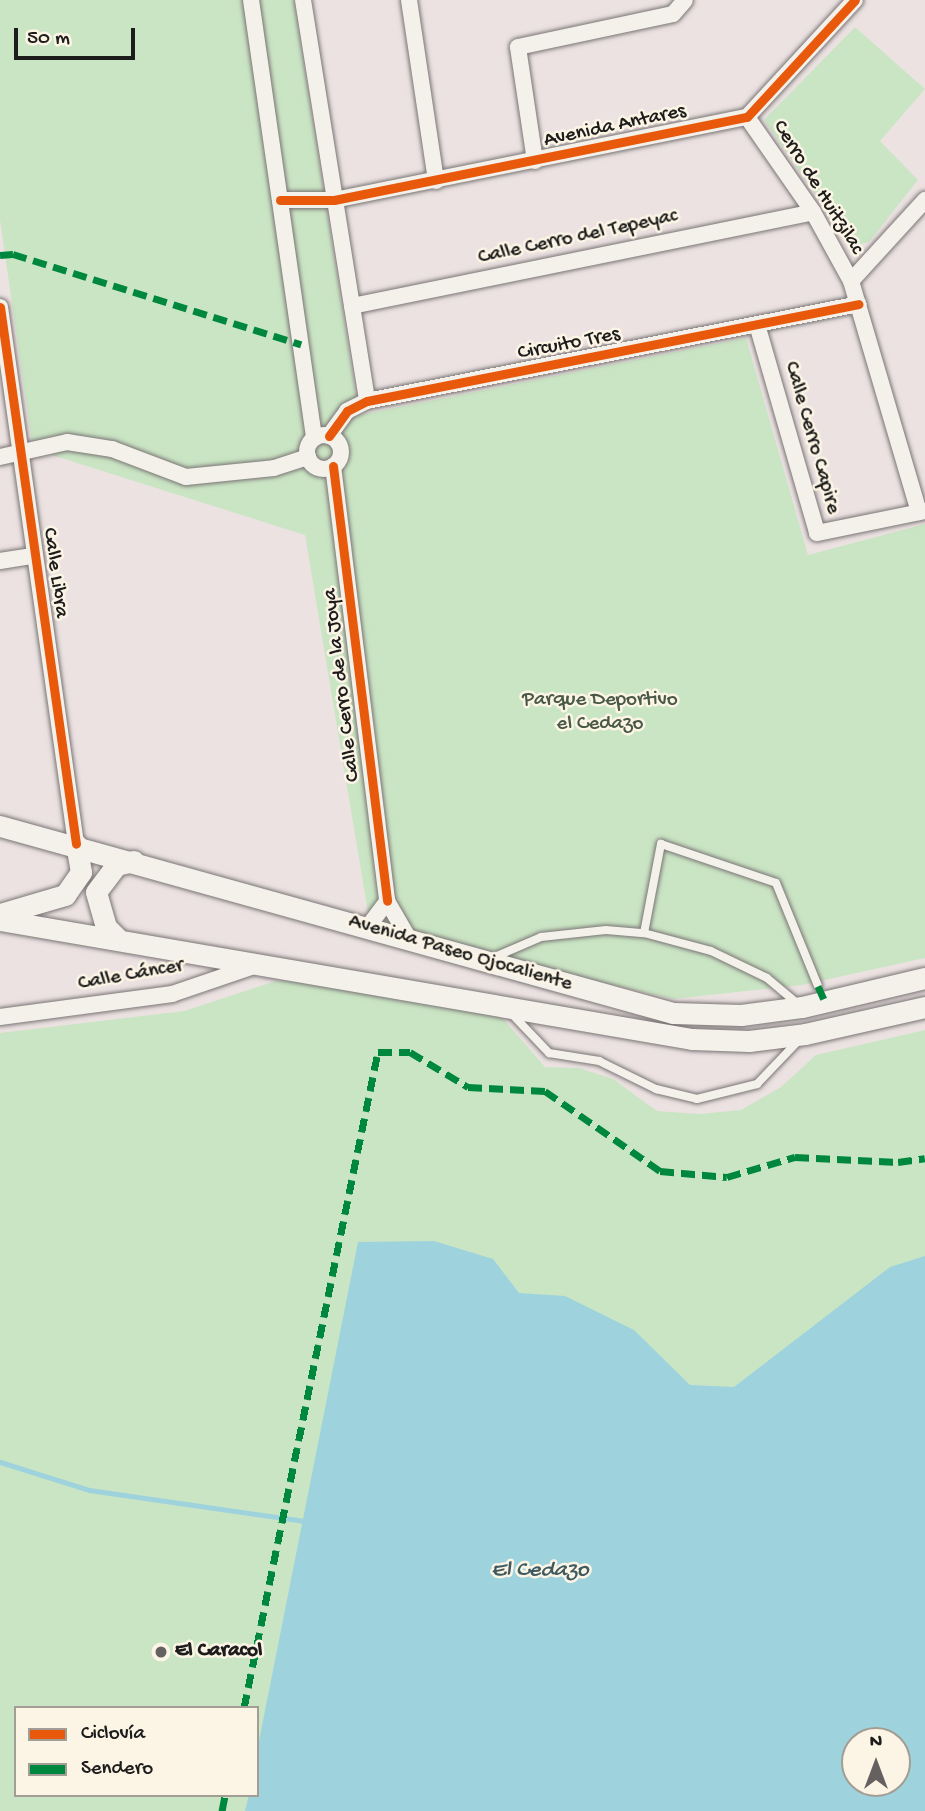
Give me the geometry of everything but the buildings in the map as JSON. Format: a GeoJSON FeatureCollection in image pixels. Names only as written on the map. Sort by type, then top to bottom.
{"type":"FeatureCollection","features":[{"type":"Feature","properties":{"kind":"main road","name":"Avenida Paseo Ojocaliente"},"geometry":{"type":"LineString","coordinates":[[0,826],[76,844],[482,962],[673,1013],[741,1015],[802,1007],[925,978]]}},
{"type":"Feature","properties":{"kind":"main road"},"geometry":{"type":"LineString","coordinates":[[0,914],[65,895],[81,872],[76,844]]}},
{"type":"Feature","properties":{"kind":"main road"},"geometry":{"type":"LineString","coordinates":[[117,938],[106,927],[96,892],[116,865],[134,861]]}},
{"type":"Feature","properties":{"kind":"main road","name":"Avenida Paseo Ojocaliente"},"geometry":{"type":"LineString","coordinates":[[0,920],[265,962],[692,1039],[749,1041],[805,1034],[925,1007]]}},
{"type":"Feature","properties":{"kind":"street"},"geometry":{"type":"LineString","coordinates":[[251,0],[280,201],[322,437]]}},
{"type":"Feature","properties":{"kind":"street"},"geometry":{"type":"LineString","coordinates":[[0,457],[67,442],[112,449],[186,477],[274,468],[308,457],[322,437],[347,411],[367,401],[303,0]]}},
{"type":"Feature","properties":{"kind":"street"},"geometry":{"type":"LineString","coordinates":[[409,0],[436,181]]}},
{"type":"Feature","properties":{"kind":"street"},"geometry":{"type":"LineString","coordinates":[[535,162],[518,47],[673,14],[685,0]]}},
{"type":"Feature","properties":{"kind":"street"},"geometry":{"type":"LineString","coordinates":[[747,117],[849,2]]}},
{"type":"Feature","properties":{"kind":"street","name":"Avenida Antares"},"geometry":{"type":"LineString","coordinates":[[280,201],[334,200],[535,162],[747,117]]}},
{"type":"Feature","properties":{"kind":"street","name":"Cerro de Huitzilac"},"geometry":{"type":"LineString","coordinates":[[747,117],[813,212],[851,281],[922,512]]}},
{"type":"Feature","properties":{"kind":"street"},"geometry":{"type":"LineString","coordinates":[[851,281],[925,200]]}},
{"type":"Feature","properties":{"kind":"street","name":"Calle Cerro del Tepeyac"},"geometry":{"type":"LineString","coordinates":[[352,306],[813,212]]}},
{"type":"Feature","properties":{"kind":"street","name":"Circuito Tres"},"geometry":{"type":"LineString","coordinates":[[367,401],[758,328],[859,304]]}},
{"type":"Feature","properties":{"kind":"street","name":"Calle Libra"},"geometry":{"type":"LineString","coordinates":[[0,307],[4,355],[21,453],[33,556],[76,844]]}},
{"type":"Feature","properties":{"kind":"street","name":"Calle Cerro Capire"},"geometry":{"type":"LineString","coordinates":[[758,328],[817,533],[922,512]]}},
{"type":"Feature","properties":{"kind":"street","name":"Calle Cerro de la Joya"},"geometry":{"type":"LineString","coordinates":[[322,437],[340,453],[333,466],[387,901]]}},
{"type":"Feature","properties":{"kind":"street"},"geometry":{"type":"LineString","coordinates":[[308,457],[318,468],[333,466]]}},
{"type":"Feature","properties":{"kind":"street"},"geometry":{"type":"LineString","coordinates":[[0,561],[33,556]]}},
{"type":"Feature","properties":{"kind":"street"},"geometry":{"type":"LineString","coordinates":[[367,928],[387,901],[409,939]]}},
{"type":"Feature","properties":{"kind":"street","name":"Calle Cáncer"},"geometry":{"type":"LineString","coordinates":[[0,1017],[172,994],[265,962]]}},
{"type":"Feature","properties":{"kind":"lane"},"geometry":{"type":"LineString","coordinates":[[644,933],[661,844],[776,883],[818,986]]}},
{"type":"Feature","properties":{"kind":"lane"},"geometry":{"type":"LineString","coordinates":[[482,962],[541,937],[606,930],[644,933],[732,961],[767,978],[802,1007]]}},
{"type":"Feature","properties":{"kind":"lane"},"geometry":{"type":"LineString","coordinates":[[506,1007],[549,1053],[599,1060],[656,1089],[697,1098],[757,1084],[805,1034]]}},
{"type":"Feature","properties":{"kind":"green space","name":"Parque Deportivo el Cedazo"},"geometry":{"type":"Polygon","coordinates":[[[0,0],[294,0],[359,415],[746,338],[808,555],[925,524],[925,958],[802,985],[673,999],[524,964],[369,918],[305,535],[33,449],[0,220],[0,0]]]}},
{"type":"Feature","properties":{"kind":"green space"},"geometry":{"type":"Polygon","coordinates":[[[855,27],[925,89],[880,141],[918,180],[869,242],[852,247],[764,120],[855,27]]]}},
{"type":"Feature","properties":{"kind":"green space"},"geometry":{"type":"Polygon","coordinates":[[[276,981],[369,983],[498,1013],[545,1067],[579,1068],[613,1079],[657,1111],[699,1114],[741,1110],[781,1087],[816,1055],[925,1030],[925,1811],[0,1811],[0,1033],[184,1011],[276,981]]]}},
{"type":"Feature","properties":{"kind":"water","name":"El Cedazo"},"geometry":{"type":"Polygon","coordinates":[[[434,1241],[493,1259],[519,1293],[565,1296],[634,1330],[690,1385],[734,1387],[890,1267],[925,1256],[925,1811],[245,1811],[248,1797],[259,1797],[259,1741],[358,1242],[434,1241]]]}},
{"type":"Feature","properties":{"kind":"waterway","name":"El Cedazo"},"geometry":{"type":"LineString","coordinates":[[0,1462],[89,1490],[303,1521]]}},
{"type":"Feature","properties":{"kind":"marked path"},"geometry":{"type":"LineString","coordinates":[[0,255],[13,254],[301,344]]}},
{"type":"Feature","properties":{"kind":"marked path"},"geometry":{"type":"LineString","coordinates":[[818,986],[825,1002]]}},
{"type":"Feature","properties":{"kind":"marked path"},"geometry":{"type":"LineString","coordinates":[[244,1706],[378,1052],[410,1052],[468,1087],[545,1091],[660,1171],[727,1177],[795,1157],[898,1162],[925,1158]]}},
{"type":"Feature","properties":{"kind":"marked path"},"geometry":{"type":"LineString","coordinates":[[222,1811],[225,1797]]}},
{"type":"Feature","properties":{"kind":"cycle path"},"geometry":{"type":"LineString","coordinates":[[280,200],[334,200],[747,117],[855,0]]}},
{"type":"Feature","properties":{"kind":"cycle path"},"geometry":{"type":"LineString","coordinates":[[329,436],[347,411],[367,401],[859,304]]}},
{"type":"Feature","properties":{"kind":"cycle path"},"geometry":{"type":"LineString","coordinates":[[0,307],[76,844]]}},
{"type":"Feature","properties":{"kind":"cycle path"},"geometry":{"type":"LineString","coordinates":[[333,466],[387,901]]}},
{"type":"Feature","properties":{"kind":"place","name":"El Caracol"},"geometry":{"type":"Point","coordinates":[161,1652]}}]}
